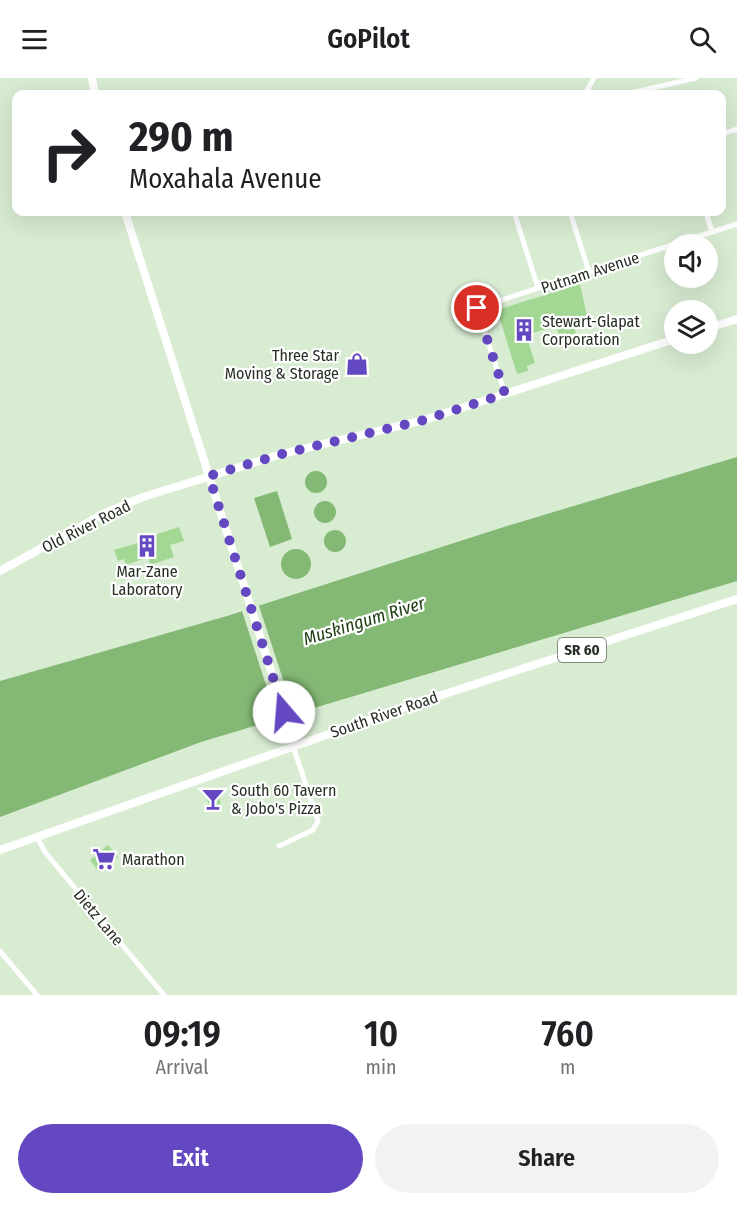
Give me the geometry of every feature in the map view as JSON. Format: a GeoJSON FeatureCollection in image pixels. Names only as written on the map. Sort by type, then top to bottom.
{"type":"FeatureCollection","features":[{"type":"Feature","properties":{"kind":"main road"},"geometry":{"type":"LineString","coordinates":[[126,216],[294,746]]}},
{"type":"Feature","properties":{"kind":"main road"},"geometry":{"type":"LineString","coordinates":[[718,325],[737,319]]}},
{"type":"Feature","properties":{"kind":"main road","name":"Old River Road"},"geometry":{"type":"LineString","coordinates":[[0,571],[105,513],[143,497],[282,454],[424,420],[664,343]]}},
{"type":"Feature","properties":{"kind":"main road","name":"South River Road"},"geometry":{"type":"LineString","coordinates":[[0,850],[420,702],[737,599]]}},
{"type":"Feature","properties":{"kind":"street"},"geometry":{"type":"LineString","coordinates":[[644,90],[696,78]]}},
{"type":"Feature","properties":{"kind":"street"},"geometry":{"type":"LineString","coordinates":[[515,216],[538,288]]}},
{"type":"Feature","properties":{"kind":"street"},"geometry":{"type":"LineString","coordinates":[[571,216],[589,272]]}},
{"type":"Feature","properties":{"kind":"street"},"geometry":{"type":"LineString","coordinates":[[707,216],[712,232]]}},
{"type":"Feature","properties":{"kind":"street","name":"Putnam Avenue"},"geometry":{"type":"LineString","coordinates":[[505,394],[477,308],[737,224]]}},
{"type":"Feature","properties":{"kind":"street"},"geometry":{"type":"LineString","coordinates":[[279,846],[313,830],[318,821],[294,746]]}},
{"type":"Feature","properties":{"kind":"street","name":"Dietz Lane"},"geometry":{"type":"LineString","coordinates":[[37,837],[45,852],[164,995]]}},
{"type":"Feature","properties":{"kind":"street"},"geometry":{"type":"LineString","coordinates":[[0,951],[37,995]]}},
{"type":"Feature","properties":{"kind":"water","name":"Muskingum River"},"geometry":{"type":"Polygon","coordinates":[[[737,457],[737,581],[201,742],[0,817],[0,681],[227,616],[507,526],[737,457]]]}},
{"type":"Feature","properties":{"kind":"water"},"geometry":{"type":"Polygon","coordinates":[[[316,471],[324,474],[327,482],[324,490],[316,493],[308,490],[305,482],[308,474],[316,471]]]}},
{"type":"Feature","properties":{"kind":"water"},"geometry":{"type":"Polygon","coordinates":[[[277,491],[292,539],[270,547],[254,498],[277,491]]]}},
{"type":"Feature","properties":{"kind":"water"},"geometry":{"type":"Polygon","coordinates":[[[325,501],[333,504],[336,512],[333,520],[325,523],[317,520],[314,512],[317,504],[325,501]]]}},
{"type":"Feature","properties":{"kind":"water"},"geometry":{"type":"Polygon","coordinates":[[[335,530],[343,533],[346,541],[343,549],[335,552],[327,549],[324,541],[327,533],[335,530]]]}},
{"type":"Feature","properties":{"kind":"water"},"geometry":{"type":"Polygon","coordinates":[[[296,549],[307,553],[311,564],[307,575],[296,579],[285,575],[281,564],[285,553],[296,549]]]}},
{"type":"Feature","properties":{"kind":"pier"},"geometry":{"type":"Polygon","coordinates":[[[258,603],[295,716],[278,722],[241,608],[258,603]]]}},
{"type":"Feature","properties":{"kind":"building","name":"Stewart-Glapat Corporation"},"geometry":{"type":"Polygon","coordinates":[[[580,284],[587,316],[572,321],[576,333],[560,338],[556,326],[526,335],[535,363],[527,366],[528,371],[517,374],[497,310],[580,284]]]}},
{"type":"Feature","properties":{"kind":"building","name":"Mar-Zane Laboratory"},"geometry":{"type":"Polygon","coordinates":[[[179,527],[184,541],[170,545],[174,557],[150,565],[148,557],[126,565],[124,559],[118,561],[114,550],[155,538],[154,535],[179,527]]]}},
{"type":"Feature","properties":{"kind":"building","name":"South 60 Tavern & Jobo's Pizza"},"geometry":{"type":"Polygon","coordinates":[[[218,791],[221,804],[210,808],[205,794],[218,791]]]}},
{"type":"Feature","properties":{"kind":"building","name":"Marathon"},"geometry":{"type":"Polygon","coordinates":[[[108,845],[118,857],[100,873],[90,860],[108,845]]]}},
{"type":"Feature","properties":{"kind":"place","name":"Stewart-Glapat Corporation"},"geometry":{"type":"Point","coordinates":[524,330]}},
{"type":"Feature","properties":{"kind":"place","name":"Three Star Moving & Storage"},"geometry":{"type":"Point","coordinates":[357,364]}},
{"type":"Feature","properties":{"kind":"place","name":"Mar-Zane Laboratory"},"geometry":{"type":"Point","coordinates":[147,546]}},
{"type":"Feature","properties":{"kind":"place","name":"South 60 Tavern & Jobo's Pizza"},"geometry":{"type":"Point","coordinates":[213,799]}},
{"type":"Feature","properties":{"kind":"place","name":"Marathon"},"geometry":{"type":"Point","coordinates":[104,859]}},
{"type":"Feature","properties":{"kind":"route"},"geometry":{"type":"LineString","coordinates":[[284,712],[209,476],[282,454],[424,420],[505,394],[477,308]]}}]}
